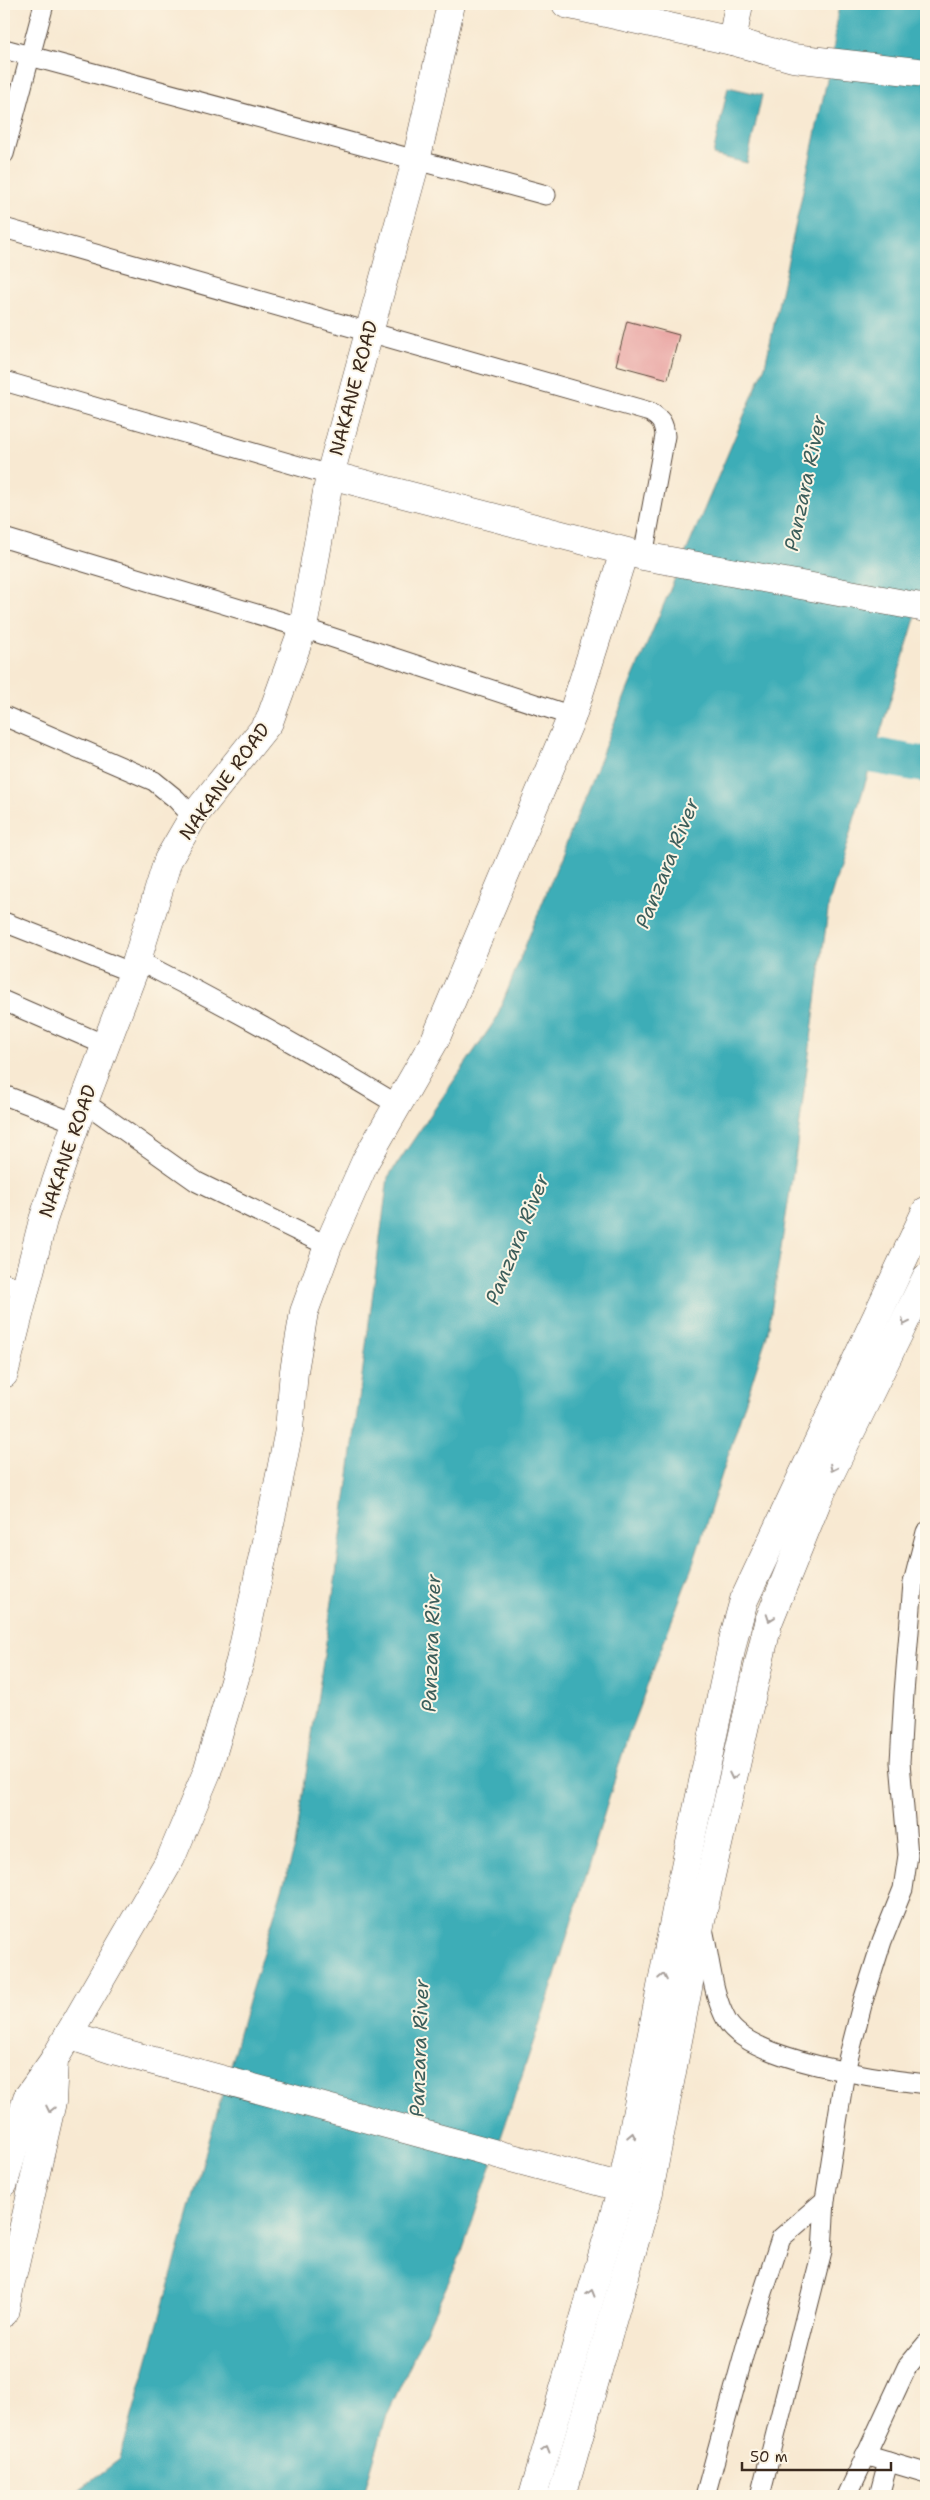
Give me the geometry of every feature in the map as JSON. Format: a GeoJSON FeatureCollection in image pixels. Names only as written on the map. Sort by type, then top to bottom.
{"type":"FeatureCollection","features":[{"type":"Feature","properties":{"kind":"street"},"geometry":{"type":"LineString","coordinates":[[4,154],[44,4]]}},
{"type":"Feature","properties":{"kind":"street","name":"NAKANE ROAD"},"geometry":{"type":"LineString","coordinates":[[4,1374],[14,1287],[43,1220],[80,1113],[135,966],[168,860],[193,817],[269,722],[303,628],[330,475],[416,161],[450,4]]}},
{"type":"Feature","properties":{"kind":"street"},"geometry":{"type":"LineString","coordinates":[[566,4],[732,41],[793,58],[926,72]]}},
{"type":"Feature","properties":{"kind":"street"},"geometry":{"type":"LineString","coordinates":[[732,41],[739,4]]}},
{"type":"Feature","properties":{"kind":"street"},"geometry":{"type":"LineString","coordinates":[[4,49],[30,54],[546,195]]}},
{"type":"Feature","properties":{"kind":"street"},"geometry":{"type":"LineString","coordinates":[[4,228],[650,412],[660,418],[664,426],[665,436],[645,556],[572,716],[435,1040],[366,1160],[328,1246],[304,1312],[294,1371],[289,1430],[275,1500],[240,1661],[207,1772],[171,1858],[54,2060],[27,2098],[4,2184]]}},
{"type":"Feature","properties":{"kind":"street"},"geometry":{"type":"LineString","coordinates":[[4,381],[330,475],[645,556],[926,608]]}},
{"type":"Feature","properties":{"kind":"street"},"geometry":{"type":"LineString","coordinates":[[4,538],[303,628],[572,716]]}},
{"type":"Feature","properties":{"kind":"street"},"geometry":{"type":"LineString","coordinates":[[4,716],[154,780],[193,817]]}},
{"type":"Feature","properties":{"kind":"street"},"geometry":{"type":"LineString","coordinates":[[4,922],[135,966],[216,999],[300,1046],[398,1105]]}},
{"type":"Feature","properties":{"kind":"street"},"geometry":{"type":"LineString","coordinates":[[4,1001],[105,1045]]}},
{"type":"Feature","properties":{"kind":"street"},"geometry":{"type":"LineString","coordinates":[[4,1095],[80,1113],[197,1182],[328,1246]]}},
{"type":"Feature","properties":{"kind":"street"},"geometry":{"type":"LineString","coordinates":[[562,2496],[649,2192],[688,1916],[734,1636],[744,1600],[926,1211]]}},
{"type":"Feature","properties":{"kind":"street"},"geometry":{"type":"LineString","coordinates":[[533,2496],[613,2185],[768,1624],[818,1499],[926,1278]]}},
{"type":"Feature","properties":{"kind":"street"},"geometry":{"type":"LineString","coordinates":[[760,2496],[822,2251],[824,2200],[845,2071],[863,2001],[882,1941],[903,1889],[908,1855],[900,1762],[904,1693],[913,1583],[926,1532]]}},
{"type":"Feature","properties":{"kind":"street"},"geometry":{"type":"LineString","coordinates":[[688,1916],[728,2022],[746,2039],[767,2051],[872,2078],[926,2084]]}},
{"type":"Feature","properties":{"kind":"street"},"geometry":{"type":"LineString","coordinates":[[68,2035],[113,2050],[613,2185],[649,2192]]}},
{"type":"Feature","properties":{"kind":"street"},"geometry":{"type":"LineString","coordinates":[[4,2312],[52,2102],[54,2060]]}},
{"type":"Feature","properties":{"kind":"street"},"geometry":{"type":"LineString","coordinates":[[705,2496],[749,2335],[781,2238],[824,2200]]}},
{"type":"Feature","properties":{"kind":"street"},"geometry":{"type":"LineString","coordinates":[[847,2496],[907,2367],[926,2344]]}},
{"type":"Feature","properties":{"kind":"street"},"geometry":{"type":"LineString","coordinates":[[865,2455],[926,2473]]}},
{"type":"Feature","properties":{"kind":"street"},"geometry":{"type":"LineString","coordinates":[[879,2496],[888,2462]]}},
{"type":"Feature","properties":{"kind":"water","name":"Panzara River"},"geometry":{"type":"Polygon","coordinates":[[[839,4],[926,4],[926,582],[829,903],[796,1152],[768,1332],[692,1567],[626,1742],[550,1993],[461,2255],[387,2415],[363,2496],[71,2496],[120,2459],[249,1998],[295,1847],[335,1582],[388,1177],[496,1019],[627,691],[765,366],[833,52],[839,4]]]}},
{"type":"Feature","properties":{"kind":"water"},"geometry":{"type":"Polygon","coordinates":[[[728,87],[762,95],[747,163],[713,155],[728,87]]]}},
{"type":"Feature","properties":{"kind":"building"},"geometry":{"type":"Polygon","coordinates":[[[627,321],[679,335],[668,379],[616,365],[627,321]]]}},
{"type":"Feature","properties":{"kind":"waterway"},"geometry":{"type":"LineString","coordinates":[[825,747],[926,765]]}}]}
